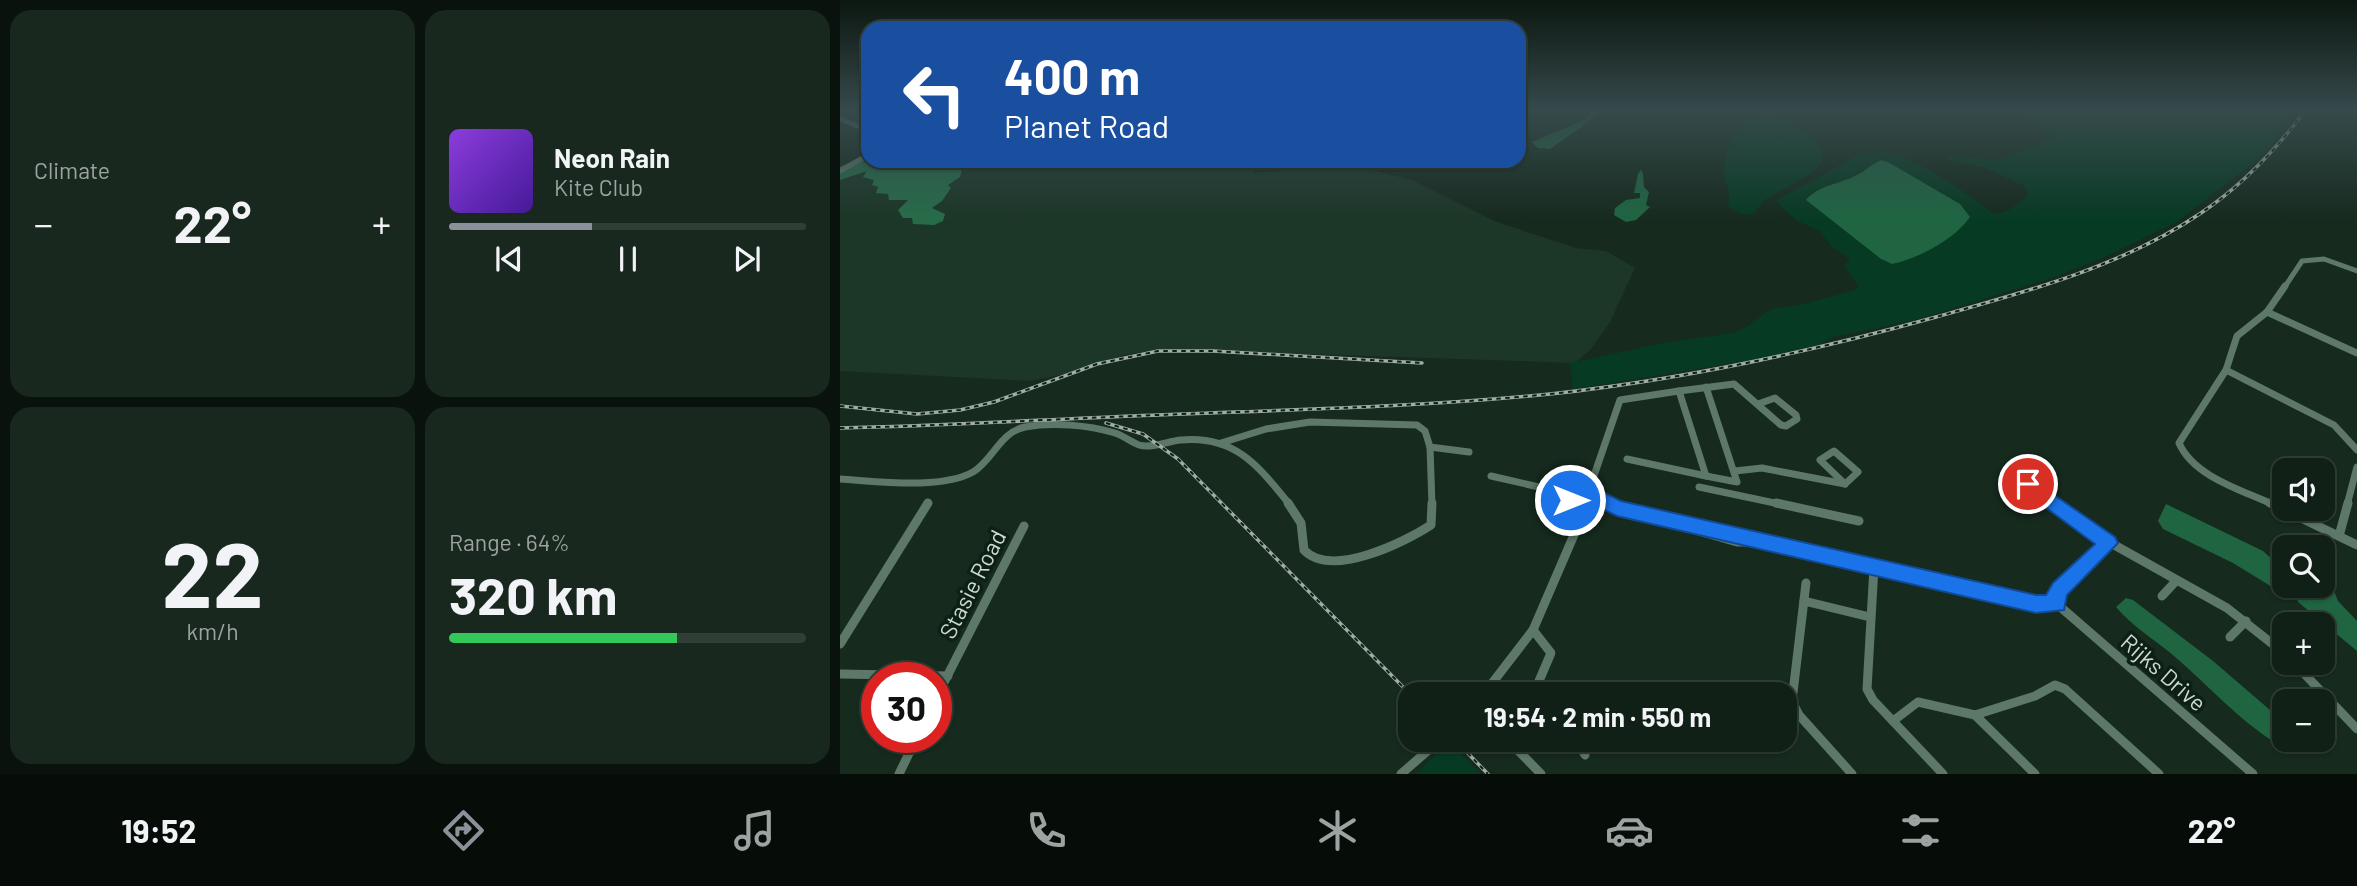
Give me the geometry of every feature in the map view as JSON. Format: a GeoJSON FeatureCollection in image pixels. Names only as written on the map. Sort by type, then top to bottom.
{"type":"FeatureCollection","features":[{"type":"Feature","properties":{"kind":"street"},"geometry":{"type":"LineString","coordinates":[[840,171],[861,159]]}},
{"type":"Feature","properties":{"kind":"street"},"geometry":{"type":"LineString","coordinates":[[2357,271],[2324,259],[2306,259],[2297,266],[2267,312],[2240,332],[2226,370],[2180,439],[2180,447],[2185,457],[2205,471],[2357,545]]}},
{"type":"Feature","properties":{"kind":"street"},"geometry":{"type":"LineString","coordinates":[[2267,312],[2357,353]]}},
{"type":"Feature","properties":{"kind":"street"},"geometry":{"type":"LineString","coordinates":[[2226,370],[2334,425],[2357,450]]}},
{"type":"Feature","properties":{"kind":"street"},"geometry":{"type":"LineString","coordinates":[[1588,493],[1619,400],[1738,385],[1758,404],[1783,426],[1797,419],[1796,415],[1775,398],[1758,404]]}},
{"type":"Feature","properties":{"kind":"street"},"geometry":{"type":"LineString","coordinates":[[1706,387],[1735,471],[1735,495]]}},
{"type":"Feature","properties":{"kind":"street"},"geometry":{"type":"LineString","coordinates":[[1679,391],[1706,476]]}},
{"type":"Feature","properties":{"kind":"street"},"geometry":{"type":"LineString","coordinates":[[840,479],[941,481],[959,478],[970,474],[985,462],[1013,431],[1052,426],[1078,427],[1123,435],[1139,445],[1177,440],[1232,446],[1244,455],[1298,516],[1303,533],[1303,550],[1312,558],[1320,560],[1368,556],[1430,525],[1434,511],[1430,488],[1430,447],[1424,431],[1417,425],[1333,421],[1287,424],[1220,443]]}},
{"type":"Feature","properties":{"kind":"street"},"geometry":{"type":"LineString","coordinates":[[1430,447],[1469,452]]}},
{"type":"Feature","properties":{"kind":"street"},"geometry":{"type":"LineString","coordinates":[[1833,451],[1858,472],[1845,484],[1820,460],[1833,451]]}},
{"type":"Feature","properties":{"kind":"street"},"geometry":{"type":"LineString","coordinates":[[1627,459],[1737,482]]}},
{"type":"Feature","properties":{"kind":"street"},"geometry":{"type":"LineString","coordinates":[[2339,536],[2357,467]]}},
{"type":"Feature","properties":{"kind":"street"},"geometry":{"type":"LineString","coordinates":[[1735,471],[1762,468],[1845,484]]}},
{"type":"Feature","properties":{"kind":"street"},"geometry":{"type":"LineString","coordinates":[[2009,470],[2084,528],[2246,621],[2272,643]]}},
{"type":"Feature","properties":{"kind":"street"},"geometry":{"type":"LineString","coordinates":[[1491,476],[1552,490],[1570,500]]}},
{"type":"Feature","properties":{"kind":"street"},"geometry":{"type":"LineString","coordinates":[[1699,487],[1859,521]]}},
{"type":"Feature","properties":{"kind":"street"},"geometry":{"type":"LineString","coordinates":[[1617,508],[1599,512],[1593,519],[1580,521],[1570,515],[1567,508],[1570,500],[1579,494],[1588,493],[1617,508],[1676,522],[1706,535],[1737,542],[1762,541],[2036,604],[2056,599],[2109,543]]}},
{"type":"Feature","properties":{"kind":"street"},"geometry":{"type":"LineString","coordinates":[[1599,500],[1599,512]]}},
{"type":"Feature","properties":{"kind":"street"},"geometry":{"type":"LineString","coordinates":[[840,644],[928,503]]}},
{"type":"Feature","properties":{"kind":"street"},"geometry":{"type":"LineString","coordinates":[[1493,682],[1533,630],[1580,521]]}},
{"type":"Feature","properties":{"kind":"street","name":"Stasie Road"},"geometry":{"type":"LineString","coordinates":[[952,666],[1024,526]]}},
{"type":"Feature","properties":{"kind":"street"},"geometry":{"type":"LineString","coordinates":[[1874,567],[1867,689],[1873,700],[1943,774]]}},
{"type":"Feature","properties":{"kind":"street"},"geometry":{"type":"LineString","coordinates":[[2162,596],[2176,581]]}},
{"type":"Feature","properties":{"kind":"street"},"geometry":{"type":"LineString","coordinates":[[1806,583],[1792,701],[1794,708],[1852,774]]}},
{"type":"Feature","properties":{"kind":"street","name":"Rijks Drive"},"geometry":{"type":"LineString","coordinates":[[2056,599],[2253,774]]}},
{"type":"Feature","properties":{"kind":"street"},"geometry":{"type":"LineString","coordinates":[[1804,601],[1870,617]]}},
{"type":"Feature","properties":{"kind":"street"},"geometry":{"type":"LineString","coordinates":[[2230,636],[2246,621]]}},
{"type":"Feature","properties":{"kind":"street"},"geometry":{"type":"LineString","coordinates":[[1533,630],[1551,653],[1538,682]]}},
{"type":"Feature","properties":{"kind":"street"},"geometry":{"type":"LineString","coordinates":[[840,674],[861,674]]}},
{"type":"Feature","properties":{"kind":"street"},"geometry":{"type":"LineString","coordinates":[[2305,675],[2318,689]]}},
{"type":"Feature","properties":{"kind":"street"},"geometry":{"type":"LineString","coordinates":[[1893,721],[1918,702],[1975,715],[2035,696],[2051,685],[2060,686],[2159,774]]}},
{"type":"Feature","properties":{"kind":"street"},"geometry":{"type":"LineString","coordinates":[[2335,706],[2357,729]]}},
{"type":"Feature","properties":{"kind":"street"},"geometry":{"type":"LineString","coordinates":[[1975,715],[2035,774]]}},
{"type":"Feature","properties":{"kind":"street"},"geometry":{"type":"LineString","coordinates":[[1401,774],[1426,752]]}},
{"type":"Feature","properties":{"kind":"street"},"geometry":{"type":"LineString","coordinates":[[1520,752],[1541,774]]}},
{"type":"Feature","properties":{"kind":"street"},"geometry":{"type":"LineString","coordinates":[[898,774],[909,753]]}},
{"type":"Feature","properties":{"kind":"shaded area"},"geometry":{"type":"Polygon","coordinates":[[[1728,147],[1820,147],[1823,155],[1822,162],[1809,175],[1765,200],[1751,214],[1737,212],[1728,206],[1729,191],[1723,173],[1728,147]]]}},
{"type":"Feature","properties":{"kind":"shaded area"},"geometry":{"type":"Polygon","coordinates":[[[2030,147],[2269,147],[2257,160],[2177,222],[2105,257],[2055,277],[1915,320],[1833,337],[1819,345],[1747,361],[1573,389],[1570,363],[1663,343],[1733,333],[1771,309],[1804,304],[1855,290],[1858,286],[1844,265],[1850,259],[1831,246],[1819,230],[1797,221],[1775,201],[1859,155],[1884,152],[1902,157],[1944,179],[1992,213],[2011,209],[2028,195],[2025,186],[1986,168],[1947,159],[1947,156],[1999,160],[2030,147]],[[1881,160],[1851,178],[1816,191],[1806,200],[1881,259],[1892,264],[1935,247],[1949,237],[1960,204],[1881,160]]]}},
{"type":"Feature","properties":{"kind":"shaded area"},"geometry":{"type":"Polygon","coordinates":[[[861,157],[861,168],[962,168],[960,177],[948,185],[951,188],[942,201],[932,208],[945,214],[943,221],[934,225],[913,224],[912,218],[903,218],[898,210],[908,200],[889,200],[888,194],[876,193],[878,187],[872,185],[874,180],[863,177],[867,171],[840,180],[840,167],[861,157]]]}},
{"type":"Feature","properties":{"kind":"shaded area"},"geometry":{"type":"Polygon","coordinates":[[[1881,160],[1960,204],[1970,217],[1955,233],[1935,247],[1892,264],[1881,259],[1806,200],[1817,191],[1851,178],[1881,160]]]}},
{"type":"Feature","properties":{"kind":"shaded area"},"geometry":{"type":"Polygon","coordinates":[[[861,166],[1252,168],[1255,173],[1298,168],[1362,168],[1412,180],[1497,222],[1576,248],[1606,251],[1635,268],[1610,322],[1591,349],[1575,363],[1162,349],[1124,355],[1065,374],[1031,381],[840,371],[840,176],[861,166]]]}},
{"type":"Feature","properties":{"kind":"shaded area"},"geometry":{"type":"Polygon","coordinates":[[[1641,170],[1644,187],[1649,192],[1646,205],[1650,207],[1636,220],[1626,222],[1614,215],[1615,208],[1626,200],[1640,198],[1640,193],[1634,193],[1641,170]]]}},
{"type":"Feature","properties":{"kind":"shaded area"},"geometry":{"type":"Polygon","coordinates":[[[2166,504],[2263,551],[2272,559],[2272,587],[2233,563],[2163,529],[2158,521],[2166,504]]]}},
{"type":"Feature","properties":{"kind":"shaded area"},"geometry":{"type":"Polygon","coordinates":[[[2335,594],[2338,601],[2357,621],[2357,651],[2335,633],[2335,612],[2310,612],[2297,598],[2335,598],[2335,594]]]}},
{"type":"Feature","properties":{"kind":"shaded area"},"geometry":{"type":"Polygon","coordinates":[[[2126,598],[2133,600],[2213,661],[2272,712],[2272,740],[2247,722],[2116,607],[2126,598]]]}},
{"type":"Feature","properties":{"kind":"shaded area"},"geometry":{"type":"Polygon","coordinates":[[[1438,752],[1459,752],[1481,774],[1415,774],[1438,752]]]}},
{"type":"Feature","properties":{"kind":"railway"},"geometry":{"type":"LineString","coordinates":[[840,428],[1342,408],[1498,399],[1599,388],[1696,373],[1889,330],[2004,298],[2107,263],[2171,232],[2201,213],[2231,191],[2275,147]]}},
{"type":"Feature","properties":{"kind":"railway"},"geometry":{"type":"LineString","coordinates":[[840,406],[917,414],[960,410],[994,402],[1097,364],[1158,351],[1213,351],[1422,363]]}},
{"type":"Feature","properties":{"kind":"railway"},"geometry":{"type":"LineString","coordinates":[[1106,423],[1143,434],[1178,459],[1398,682]]}},
{"type":"Feature","properties":{"kind":"railway"},"geometry":{"type":"LineString","coordinates":[[1467,752],[1488,774]]}},
{"type":"Feature","properties":{"kind":"route"},"geometry":{"type":"LineString","coordinates":[[1570,500],[1576,495],[1588,493],[1617,508],[1693,526],[2036,604],[2057,604],[2055,595],[2060,589],[2109,543],[2084,528],[2028,484]]}}]}
